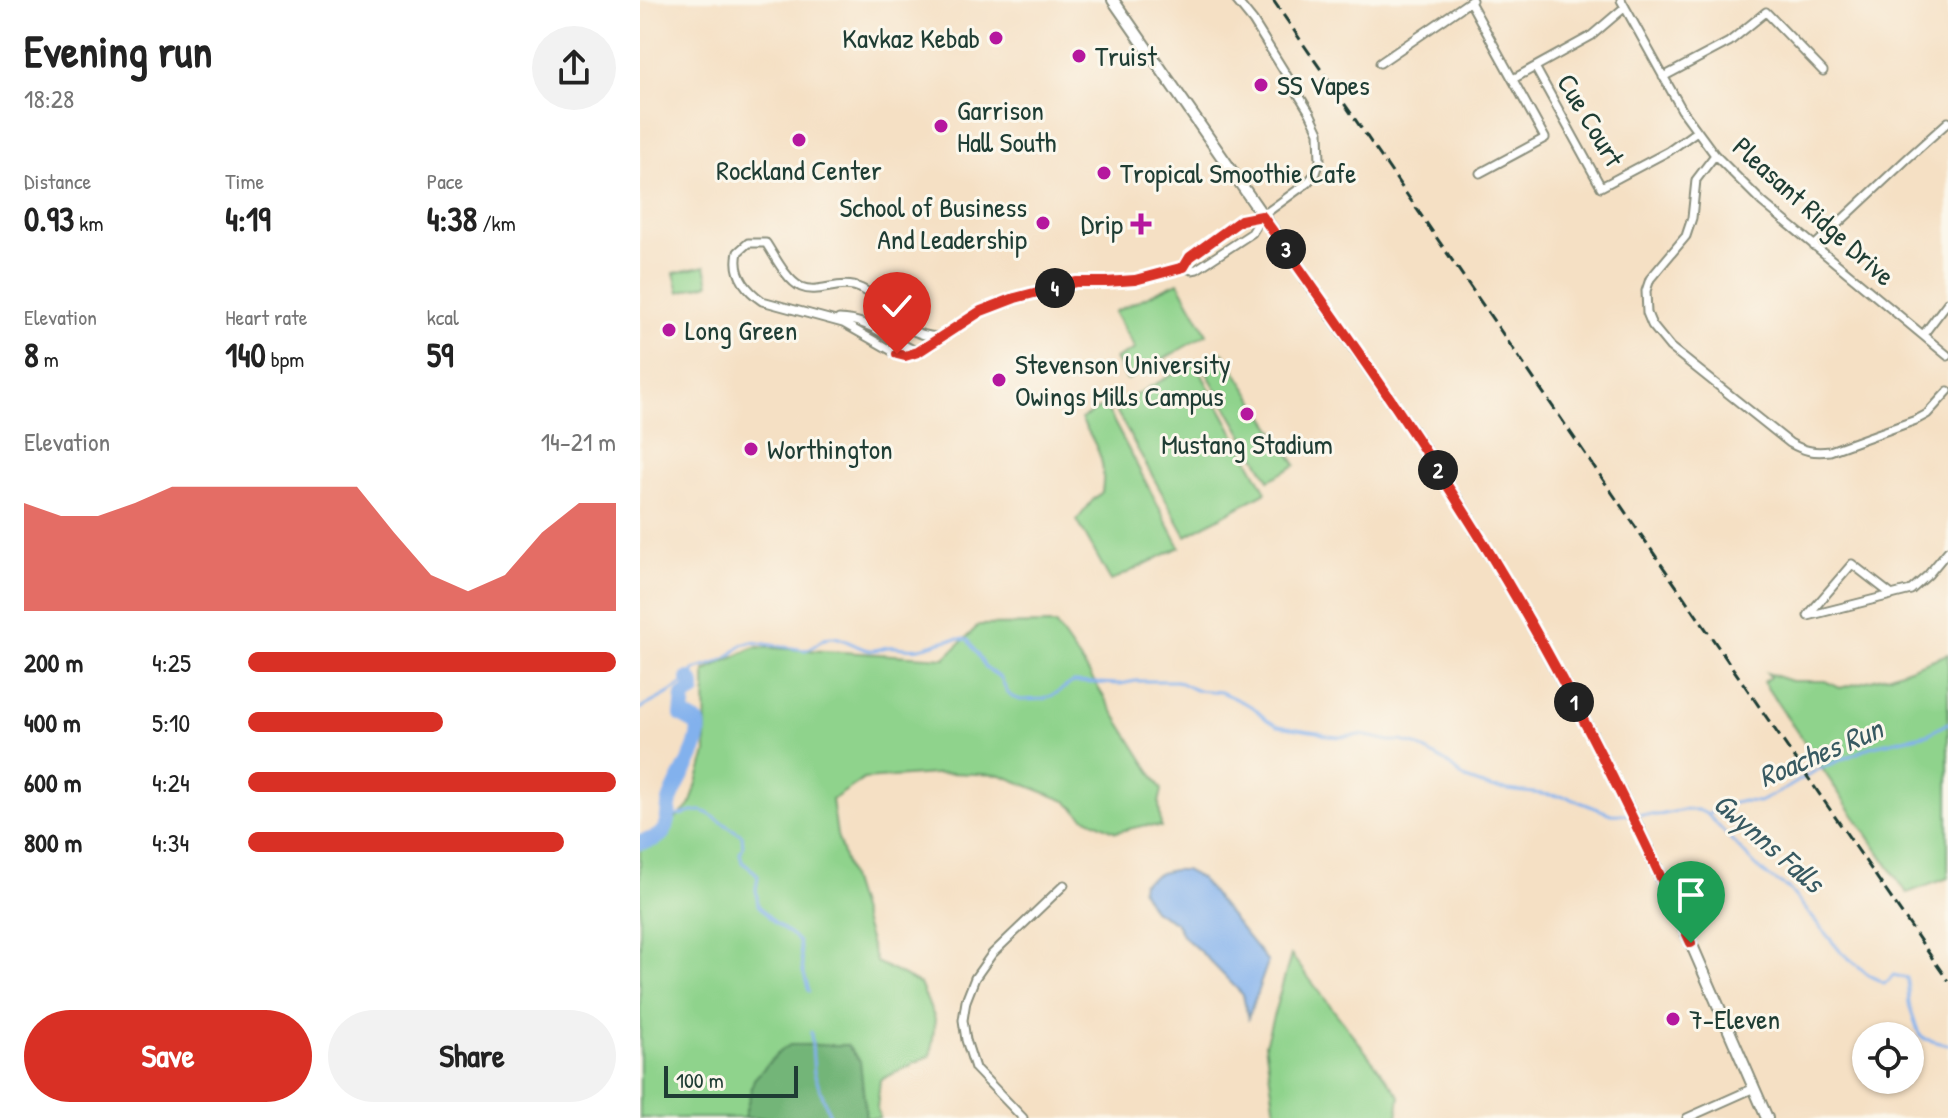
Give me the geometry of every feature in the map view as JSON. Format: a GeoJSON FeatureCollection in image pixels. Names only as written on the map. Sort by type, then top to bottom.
{"type":"FeatureCollection","features":[{"type":"Feature","properties":{"kind":"main road"},"geometry":{"type":"LineString","coordinates":[[1113,0],[1396,406],[1461,506],[1538,636],[1637,826],[1767,1118]]}},
{"type":"Feature","properties":{"kind":"street"},"geometry":{"type":"LineString","coordinates":[[940,337],[927,336],[905,327],[879,300],[854,286],[811,288],[798,285],[766,243],[748,243],[738,252],[739,276],[752,294],[762,301],[854,328],[905,356],[918,352],[981,311],[1015,298],[1076,282],[1135,280],[1184,267],[1197,269],[1252,233],[1262,216],[1312,179],[1320,161],[1317,126],[1253,21],[1236,0]]}},
{"type":"Feature","properties":{"kind":"street"},"geometry":{"type":"LineString","coordinates":[[1380,63],[1471,1],[1545,138],[1480,173]]}},
{"type":"Feature","properties":{"kind":"street"},"geometry":{"type":"LineString","coordinates":[[1513,79],[1591,36],[1623,3]]}},
{"type":"Feature","properties":{"kind":"street","name":"Pleasant Ridge Drive"},"geometry":{"type":"LineString","coordinates":[[1623,3],[1663,77],[1715,155],[1762,202],[1948,356]]}},
{"type":"Feature","properties":{"kind":"street"},"geometry":{"type":"LineString","coordinates":[[1663,77],[1729,42],[1766,12],[1823,71]]}},
{"type":"Feature","properties":{"kind":"street","name":"Cue Court"},"geometry":{"type":"LineString","coordinates":[[1535,67],[1601,187],[1669,151],[1697,131]]}},
{"type":"Feature","properties":{"kind":"street"},"geometry":{"type":"LineString","coordinates":[[1814,246],[1948,122]]}},
{"type":"Feature","properties":{"kind":"street"},"geometry":{"type":"LineString","coordinates":[[1715,155],[1696,180],[1692,218],[1686,236],[1656,269],[1646,291],[1647,313],[1652,325],[1670,347],[1790,443],[1811,452],[1830,451],[1916,420],[1927,414],[1948,391]]}},
{"type":"Feature","properties":{"kind":"street"},"geometry":{"type":"LineString","coordinates":[[1184,267],[1190,257],[1241,220],[1262,216]]}},
{"type":"Feature","properties":{"kind":"street"},"geometry":{"type":"LineString","coordinates":[[1207,244],[1216,257]]}},
{"type":"Feature","properties":{"kind":"street"},"geometry":{"type":"LineString","coordinates":[[1923,335],[1948,302]]}},
{"type":"Feature","properties":{"kind":"street"},"geometry":{"type":"LineString","coordinates":[[1892,595],[1852,564],[1808,616],[1822,613],[1892,595],[1911,590],[1948,551]]}},
{"type":"Feature","properties":{"kind":"street"},"geometry":{"type":"LineString","coordinates":[[1023,1118],[975,1068],[963,1020],[966,1001],[975,978],[992,954],[1064,885]]}},
{"type":"Feature","properties":{"kind":"street"},"geometry":{"type":"LineString","coordinates":[[1687,1118],[1752,1089]]}},
{"type":"Feature","properties":{"kind":"green space"},"geometry":{"type":"Polygon","coordinates":[[[705,266],[709,284],[679,292],[674,273],[705,266]]]}},
{"type":"Feature","properties":{"kind":"green space"},"geometry":{"type":"Polygon","coordinates":[[[1178,282],[1207,334],[1127,380],[1115,359],[1135,349],[1114,312],[1178,282]]]}},
{"type":"Feature","properties":{"kind":"green space","name":"Mustang Stadium"},"geometry":{"type":"Polygon","coordinates":[[[1223,352],[1296,465],[1269,480],[1201,363],[1223,352]]]}},
{"type":"Feature","properties":{"kind":"green space"},"geometry":{"type":"Polygon","coordinates":[[[1195,362],[1266,492],[1186,536],[1114,407],[1195,362]]]}},
{"type":"Feature","properties":{"kind":"green space"},"geometry":{"type":"Polygon","coordinates":[[[1105,405],[1180,547],[1111,581],[1077,520],[1102,492],[1103,481],[1099,453],[1081,419],[1105,405]]]}},
{"type":"Feature","properties":{"kind":"green space"},"geometry":{"type":"Polygon","coordinates":[[[1055,624],[1162,790],[1159,803],[1161,827],[1146,825],[1116,832],[1084,817],[1066,801],[1001,775],[949,773],[864,779],[832,800],[837,835],[876,962],[920,984],[935,1019],[931,1055],[880,1080],[877,1108],[880,1118],[640,1118],[640,848],[690,806],[706,753],[705,671],[755,647],[945,658],[979,625],[1055,624]]]}},
{"type":"Feature","properties":{"kind":"green space"},"geometry":{"type":"Polygon","coordinates":[[[1948,654],[1948,878],[1907,893],[1763,682],[1770,677],[1767,673],[1791,681],[1825,681],[1840,688],[1890,675],[1948,654]]]}},
{"type":"Feature","properties":{"kind":"green space"},"geometry":{"type":"Polygon","coordinates":[[[1291,955],[1400,1096],[1397,1118],[1276,1118],[1265,1044],[1291,955]]]}},
{"type":"Feature","properties":{"kind":"green space"},"geometry":{"type":"Polygon","coordinates":[[[790,1045],[847,1045],[860,1061],[866,1118],[744,1118],[754,1079],[779,1052],[790,1045]]]}},
{"type":"Feature","properties":{"kind":"water"},"geometry":{"type":"Polygon","coordinates":[[[1173,870],[1185,870],[1200,878],[1268,962],[1248,1018],[1243,995],[1183,936],[1175,922],[1153,910],[1143,893],[1142,883],[1173,870]]]}},
{"type":"Feature","properties":{"kind":"waterway","name":"Gwynns Falls"},"geometry":{"type":"LineString","coordinates":[[640,709],[677,688],[694,670],[727,658],[742,645],[752,642],[805,650],[832,637],[871,650],[888,647],[911,649],[961,639],[968,640],[986,668],[1001,678],[1007,692],[1021,700],[1044,699],[1073,682],[1120,684],[1177,681],[1195,690],[1221,692],[1253,707],[1278,726],[1328,736],[1361,735],[1416,745],[1447,763],[1466,779],[1491,788],[1567,797],[1611,814],[1659,815],[1698,810],[1707,814],[1756,866],[1789,889],[1840,951],[1869,975],[1884,983],[1893,975],[1907,978],[1909,1004],[1919,1034],[1925,1039],[1948,1045]]}},
{"type":"Feature","properties":{"kind":"waterway","name":"Gwynns Falls"},"geometry":{"type":"LineString","coordinates":[[640,842],[656,838],[665,829],[673,792],[697,742],[698,724],[682,715],[684,696],[693,691],[689,679]]}},
{"type":"Feature","properties":{"kind":"waterway","name":"Roaches Run"},"geometry":{"type":"LineString","coordinates":[[1708,814],[1734,803],[1759,802],[1815,771],[1873,746],[1928,734],[1948,723]]}},
{"type":"Feature","properties":{"kind":"waterway"},"geometry":{"type":"LineString","coordinates":[[668,808],[675,816],[705,812],[742,835],[742,862],[758,876],[758,905],[799,942],[809,991]]}},
{"type":"Feature","properties":{"kind":"waterway"},"geometry":{"type":"LineString","coordinates":[[811,1032],[814,1073],[831,1118]]}},
{"type":"Feature","properties":{"kind":"railway"},"geometry":{"type":"LineString","coordinates":[[1273,0],[1948,981]]}},
{"type":"Feature","properties":{"kind":"place","name":"Kavkaz Kebab"},"geometry":{"type":"Point","coordinates":[996,38]}},
{"type":"Feature","properties":{"kind":"place","name":"Truist"},"geometry":{"type":"Point","coordinates":[1079,56]}},
{"type":"Feature","properties":{"kind":"place","name":"SS Vapes"},"geometry":{"type":"Point","coordinates":[1261,85]}},
{"type":"Feature","properties":{"kind":"place","name":"Garrison Hall South"},"geometry":{"type":"Point","coordinates":[941,126]}},
{"type":"Feature","properties":{"kind":"place","name":"Rockland Center"},"geometry":{"type":"Point","coordinates":[799,140]}},
{"type":"Feature","properties":{"kind":"place","name":"Tropical Smoothie Cafe"},"geometry":{"type":"Point","coordinates":[1104,173]}},
{"type":"Feature","properties":{"kind":"place","name":"School of Business And Leadership"},"geometry":{"type":"Point","coordinates":[1043,223]}},
{"type":"Feature","properties":{"kind":"place","name":"Drip"},"geometry":{"type":"Point","coordinates":[1141,224]}},
{"type":"Feature","properties":{"kind":"place","name":"Long Green"},"geometry":{"type":"Point","coordinates":[669,330]}},
{"type":"Feature","properties":{"kind":"place","name":"Stevenson University Owings Mills Campus"},"geometry":{"type":"Point","coordinates":[999,380]}},
{"type":"Feature","properties":{"kind":"place","name":"Mustang Stadium"},"geometry":{"type":"Point","coordinates":[1247,414]}},
{"type":"Feature","properties":{"kind":"place","name":"Worthington"},"geometry":{"type":"Point","coordinates":[751,449]}},
{"type":"Feature","properties":{"kind":"place","name":"7-Eleven"},"geometry":{"type":"Point","coordinates":[1673,1019]}},
{"type":"Feature","properties":{"kind":"route"},"geometry":{"type":"LineString","coordinates":[[897,354],[912,355],[981,311],[1015,298],[1076,282],[1135,280],[1184,267],[1190,257],[1241,220],[1262,216],[1413,432],[1523,609],[1615,781],[1691,943]]}}]}
